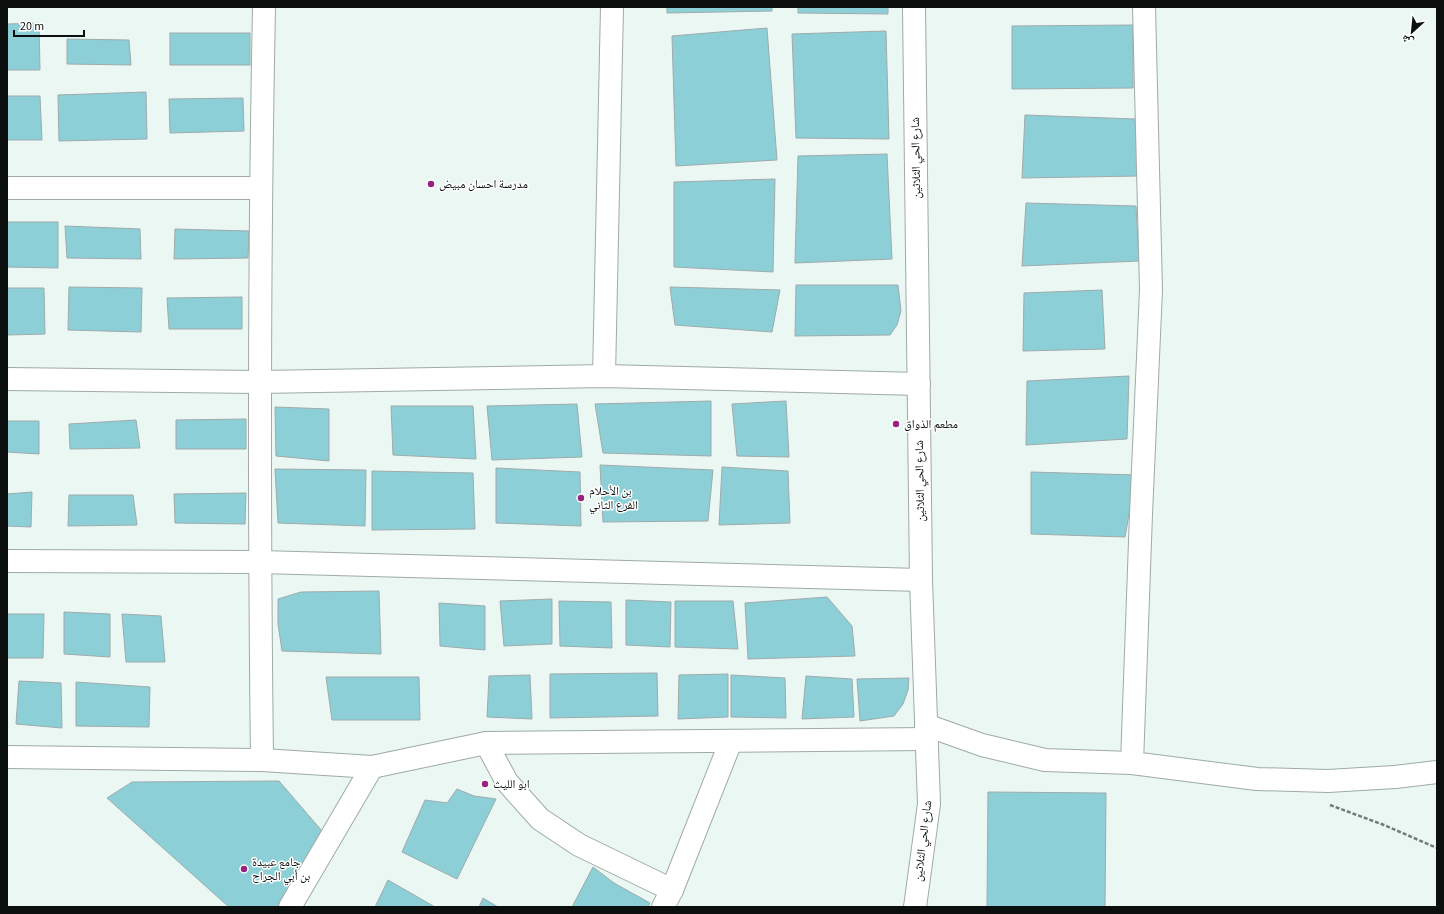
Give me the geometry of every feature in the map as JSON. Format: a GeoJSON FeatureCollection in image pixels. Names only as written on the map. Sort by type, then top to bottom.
{"type":"FeatureCollection","features":[{"type":"Feature","properties":{"kind":"street"},"geometry":{"type":"LineString","coordinates":[[262,760],[260,562],[260,188],[264,7]]}},
{"type":"Feature","properties":{"kind":"street"},"geometry":{"type":"LineString","coordinates":[[604,376],[612,7]]}},
{"type":"Feature","properties":{"kind":"street","name":"شارع الحي الثلاثين"},"geometry":{"type":"LineString","coordinates":[[914,7],[921,580],[929,804],[915,907]]}},
{"type":"Feature","properties":{"kind":"street"},"geometry":{"type":"LineString","coordinates":[[1132,763],[1140,514],[1151,290],[1144,7]]}},
{"type":"Feature","properties":{"kind":"street"},"geometry":{"type":"LineString","coordinates":[[7,188],[260,188]]}},
{"type":"Feature","properties":{"kind":"street"},"geometry":{"type":"LineString","coordinates":[[7,379],[260,382],[604,376],[919,384]]}},
{"type":"Feature","properties":{"kind":"street"},"geometry":{"type":"LineString","coordinates":[[7,561],[260,562],[921,580]]}},
{"type":"Feature","properties":{"kind":"street"},"geometry":{"type":"LineString","coordinates":[[7,757],[262,760],[372,767],[486,743],[731,741],[927,732],[1044,760],[1132,763],[1257,779],[1328,781],[1395,777],[1437,772]]}},
{"type":"Feature","properties":{"kind":"street"},"geometry":{"type":"LineString","coordinates":[[486,743],[508,782],[540,819],[668,898],[731,741]]}},
{"type":"Feature","properties":{"kind":"street"},"geometry":{"type":"LineString","coordinates":[[290,907],[372,767]]}},
{"type":"Feature","properties":{"kind":"path"},"geometry":{"type":"LineString","coordinates":[[1324,803],[1384,825],[1437,848]]}},
{"type":"Feature","properties":{"kind":"building"},"geometry":{"type":"Polygon","coordinates":[[[667,7],[772,7],[772,11],[667,13],[667,7]]]}},
{"type":"Feature","properties":{"kind":"building"},"geometry":{"type":"Polygon","coordinates":[[[798,7],[888,7],[888,14],[798,13],[798,7]]]}},
{"type":"Feature","properties":{"kind":"building"},"geometry":{"type":"Polygon","coordinates":[[[39,23],[40,70],[7,70],[7,24],[39,23]]]}},
{"type":"Feature","properties":{"kind":"building"},"geometry":{"type":"Polygon","coordinates":[[[1133,25],[1133,88],[1012,89],[1012,26],[1133,25]]]}},
{"type":"Feature","properties":{"kind":"building"},"geometry":{"type":"Polygon","coordinates":[[[767,28],[777,160],[676,166],[672,36],[767,28]]]}},
{"type":"Feature","properties":{"kind":"building"},"geometry":{"type":"Polygon","coordinates":[[[886,31],[889,139],[796,138],[792,34],[886,31]]]}},
{"type":"Feature","properties":{"kind":"building"},"geometry":{"type":"Polygon","coordinates":[[[170,33],[250,33],[250,65],[170,65],[170,33]]]}},
{"type":"Feature","properties":{"kind":"building"},"geometry":{"type":"Polygon","coordinates":[[[67,39],[129,40],[131,65],[67,64],[67,39]]]}},
{"type":"Feature","properties":{"kind":"building"},"geometry":{"type":"Polygon","coordinates":[[[146,92],[147,139],[59,141],[58,95],[146,92]]]}},
{"type":"Feature","properties":{"kind":"building"},"geometry":{"type":"Polygon","coordinates":[[[7,96],[40,96],[42,140],[7,140],[7,96]]]}},
{"type":"Feature","properties":{"kind":"building"},"geometry":{"type":"Polygon","coordinates":[[[243,98],[244,131],[170,133],[169,99],[243,98]]]}},
{"type":"Feature","properties":{"kind":"building"},"geometry":{"type":"Polygon","coordinates":[[[1025,115],[1135,119],[1138,176],[1022,178],[1025,115]]]}},
{"type":"Feature","properties":{"kind":"building"},"geometry":{"type":"Polygon","coordinates":[[[887,154],[892,259],[795,263],[798,156],[887,154]]]}},
{"type":"Feature","properties":{"kind":"building"},"geometry":{"type":"Polygon","coordinates":[[[775,179],[773,272],[674,267],[674,182],[775,179]]]}},
{"type":"Feature","properties":{"kind":"building"},"geometry":{"type":"Polygon","coordinates":[[[1026,203],[1136,206],[1139,261],[1022,266],[1026,203]]]}},
{"type":"Feature","properties":{"kind":"building"},"geometry":{"type":"Polygon","coordinates":[[[7,222],[58,222],[58,268],[7,267],[7,222]]]}},
{"type":"Feature","properties":{"kind":"building"},"geometry":{"type":"Polygon","coordinates":[[[65,226],[140,229],[141,259],[67,258],[65,226]]]}},
{"type":"Feature","properties":{"kind":"building"},"geometry":{"type":"Polygon","coordinates":[[[175,229],[249,231],[248,258],[174,259],[175,229]]]}},
{"type":"Feature","properties":{"kind":"building"},"geometry":{"type":"Polygon","coordinates":[[[796,285],[898,285],[901,311],[897,325],[890,335],[795,336],[796,285]]]}},
{"type":"Feature","properties":{"kind":"building"},"geometry":{"type":"Polygon","coordinates":[[[69,287],[142,288],[141,332],[68,330],[69,287]]]}},
{"type":"Feature","properties":{"kind":"building"},"geometry":{"type":"Polygon","coordinates":[[[670,287],[780,290],[772,332],[675,325],[670,287]]]}},
{"type":"Feature","properties":{"kind":"building"},"geometry":{"type":"Polygon","coordinates":[[[7,288],[44,288],[45,334],[7,335],[7,288]]]}},
{"type":"Feature","properties":{"kind":"building"},"geometry":{"type":"Polygon","coordinates":[[[1102,290],[1105,349],[1023,351],[1024,293],[1102,290]]]}},
{"type":"Feature","properties":{"kind":"building"},"geometry":{"type":"Polygon","coordinates":[[[242,297],[242,329],[169,329],[167,298],[242,297]]]}},
{"type":"Feature","properties":{"kind":"building"},"geometry":{"type":"Polygon","coordinates":[[[1129,376],[1127,439],[1026,445],[1027,381],[1129,376]]]}},
{"type":"Feature","properties":{"kind":"building"},"geometry":{"type":"Polygon","coordinates":[[[711,401],[711,456],[603,453],[595,404],[711,401]]]}},
{"type":"Feature","properties":{"kind":"building"},"geometry":{"type":"Polygon","coordinates":[[[786,401],[789,457],[737,456],[732,404],[786,401]]]}},
{"type":"Feature","properties":{"kind":"building"},"geometry":{"type":"Polygon","coordinates":[[[577,404],[582,457],[492,460],[487,406],[577,404]]]}},
{"type":"Feature","properties":{"kind":"building"},"geometry":{"type":"Polygon","coordinates":[[[391,406],[473,406],[476,459],[393,455],[391,406]]]}},
{"type":"Feature","properties":{"kind":"building"},"geometry":{"type":"Polygon","coordinates":[[[275,407],[329,409],[329,461],[276,456],[275,407]]]}},
{"type":"Feature","properties":{"kind":"building"},"geometry":{"type":"Polygon","coordinates":[[[246,419],[246,449],[176,449],[176,420],[246,419]]]}},
{"type":"Feature","properties":{"kind":"building"},"geometry":{"type":"Polygon","coordinates":[[[136,420],[140,448],[70,449],[69,424],[136,420]]]}},
{"type":"Feature","properties":{"kind":"building"},"geometry":{"type":"Polygon","coordinates":[[[7,421],[39,421],[39,454],[7,452],[7,421]]]}},
{"type":"Feature","properties":{"kind":"building"},"geometry":{"type":"Polygon","coordinates":[[[600,465],[713,470],[708,521],[603,522],[600,465]]]}},
{"type":"Feature","properties":{"kind":"building"},"geometry":{"type":"Polygon","coordinates":[[[722,467],[788,471],[790,523],[719,525],[722,467]]]}},
{"type":"Feature","properties":{"kind":"building"},"geometry":{"type":"Polygon","coordinates":[[[496,468],[580,472],[581,526],[496,523],[496,468]]]}},
{"type":"Feature","properties":{"kind":"building"},"geometry":{"type":"Polygon","coordinates":[[[275,469],[366,470],[365,526],[278,523],[275,469]]]}},
{"type":"Feature","properties":{"kind":"building"},"geometry":{"type":"Polygon","coordinates":[[[372,471],[473,473],[475,529],[372,530],[372,471]]]}},
{"type":"Feature","properties":{"kind":"building"},"geometry":{"type":"Polygon","coordinates":[[[1031,472],[1136,475],[1125,537],[1031,534],[1031,472]]]}},
{"type":"Feature","properties":{"kind":"building"},"geometry":{"type":"Polygon","coordinates":[[[32,492],[31,527],[7,526],[7,494],[32,492]]]}},
{"type":"Feature","properties":{"kind":"building"},"geometry":{"type":"Polygon","coordinates":[[[246,493],[245,524],[175,523],[174,494],[246,493]]]}},
{"type":"Feature","properties":{"kind":"building"},"geometry":{"type":"Polygon","coordinates":[[[69,495],[133,495],[137,525],[68,526],[69,495]]]}},
{"type":"Feature","properties":{"kind":"building"},"geometry":{"type":"Polygon","coordinates":[[[379,591],[381,654],[282,651],[278,624],[278,599],[301,592],[379,591]]]}},
{"type":"Feature","properties":{"kind":"building"},"geometry":{"type":"Polygon","coordinates":[[[827,597],[852,626],[855,656],[748,659],[745,603],[827,597]]]}},
{"type":"Feature","properties":{"kind":"building"},"geometry":{"type":"Polygon","coordinates":[[[552,599],[552,644],[504,646],[500,601],[552,599]]]}},
{"type":"Feature","properties":{"kind":"building"},"geometry":{"type":"Polygon","coordinates":[[[626,600],[671,602],[670,647],[626,645],[626,600]]]}},
{"type":"Feature","properties":{"kind":"building"},"geometry":{"type":"Polygon","coordinates":[[[559,601],[611,602],[612,648],[560,646],[559,601]]]}},
{"type":"Feature","properties":{"kind":"building"},"geometry":{"type":"Polygon","coordinates":[[[675,601],[733,601],[738,649],[675,647],[675,601]]]}},
{"type":"Feature","properties":{"kind":"building"},"geometry":{"type":"Polygon","coordinates":[[[439,603],[485,606],[485,650],[440,646],[439,603]]]}},
{"type":"Feature","properties":{"kind":"building"},"geometry":{"type":"Polygon","coordinates":[[[64,612],[110,614],[110,657],[64,654],[64,612]]]}},
{"type":"Feature","properties":{"kind":"building"},"geometry":{"type":"Polygon","coordinates":[[[7,614],[44,614],[43,658],[7,658],[7,614]]]}},
{"type":"Feature","properties":{"kind":"building"},"geometry":{"type":"Polygon","coordinates":[[[122,614],[161,616],[165,662],[126,662],[122,614]]]}},
{"type":"Feature","properties":{"kind":"building"},"geometry":{"type":"Polygon","coordinates":[[[657,673],[658,716],[550,718],[550,674],[657,673]]]}},
{"type":"Feature","properties":{"kind":"building"},"geometry":{"type":"Polygon","coordinates":[[[728,674],[728,717],[678,719],[679,675],[728,674]]]}},
{"type":"Feature","properties":{"kind":"building"},"geometry":{"type":"Polygon","coordinates":[[[530,675],[532,719],[487,717],[489,676],[530,675]]]}},
{"type":"Feature","properties":{"kind":"building"},"geometry":{"type":"Polygon","coordinates":[[[731,675],[785,678],[786,718],[731,717],[731,675]]]}},
{"type":"Feature","properties":{"kind":"building"},"geometry":{"type":"Polygon","coordinates":[[[806,676],[852,679],[854,717],[802,719],[806,676]]]}},
{"type":"Feature","properties":{"kind":"building"},"geometry":{"type":"Polygon","coordinates":[[[326,677],[419,677],[420,720],[332,720],[326,677]]]}},
{"type":"Feature","properties":{"kind":"building"},"geometry":{"type":"Polygon","coordinates":[[[909,678],[908,690],[903,704],[894,716],[860,721],[857,679],[909,678]]]}},
{"type":"Feature","properties":{"kind":"building"},"geometry":{"type":"Polygon","coordinates":[[[19,681],[61,683],[62,728],[16,724],[19,681]]]}},
{"type":"Feature","properties":{"kind":"building"},"geometry":{"type":"Polygon","coordinates":[[[76,682],[150,687],[149,727],[76,726],[76,682]]]}},
{"type":"Feature","properties":{"kind":"building","name":"جامع عبيدة بن أبي الجراح"},"geometry":{"type":"Polygon","coordinates":[[[279,781],[322,831],[279,907],[229,907],[107,798],[132,782],[279,781]]]}},
{"type":"Feature","properties":{"kind":"building"},"geometry":{"type":"Polygon","coordinates":[[[457,789],[474,796],[496,799],[457,879],[402,852],[425,800],[447,803],[457,789]]]}},
{"type":"Feature","properties":{"kind":"building"},"geometry":{"type":"Polygon","coordinates":[[[988,792],[1106,793],[1105,907],[987,907],[988,792]]]}},
{"type":"Feature","properties":{"kind":"building"},"geometry":{"type":"Polygon","coordinates":[[[593,867],[614,883],[650,903],[648,907],[572,907],[593,867]]]}},
{"type":"Feature","properties":{"kind":"building"},"geometry":{"type":"Polygon","coordinates":[[[388,880],[435,907],[375,907],[388,880]]]}},
{"type":"Feature","properties":{"kind":"building"},"geometry":{"type":"Polygon","coordinates":[[[483,898],[498,907],[479,907],[483,898]]]}},
{"type":"Feature","properties":{"kind":"place","name":"مدرسة احسان مبيض"},"geometry":{"type":"Point","coordinates":[431,184]}},
{"type":"Feature","properties":{"kind":"place","name":"مطعم الذواق"},"geometry":{"type":"Point","coordinates":[896,424]}},
{"type":"Feature","properties":{"kind":"place","name":"بن الأحلام الفرع الثاني"},"geometry":{"type":"Point","coordinates":[581,498]}},
{"type":"Feature","properties":{"kind":"place","name":"ابو الليث"},"geometry":{"type":"Point","coordinates":[485,784]}},
{"type":"Feature","properties":{"kind":"place","name":"جامع عبيدة بن أبي الجراح"},"geometry":{"type":"Point","coordinates":[244,869]}}]}
